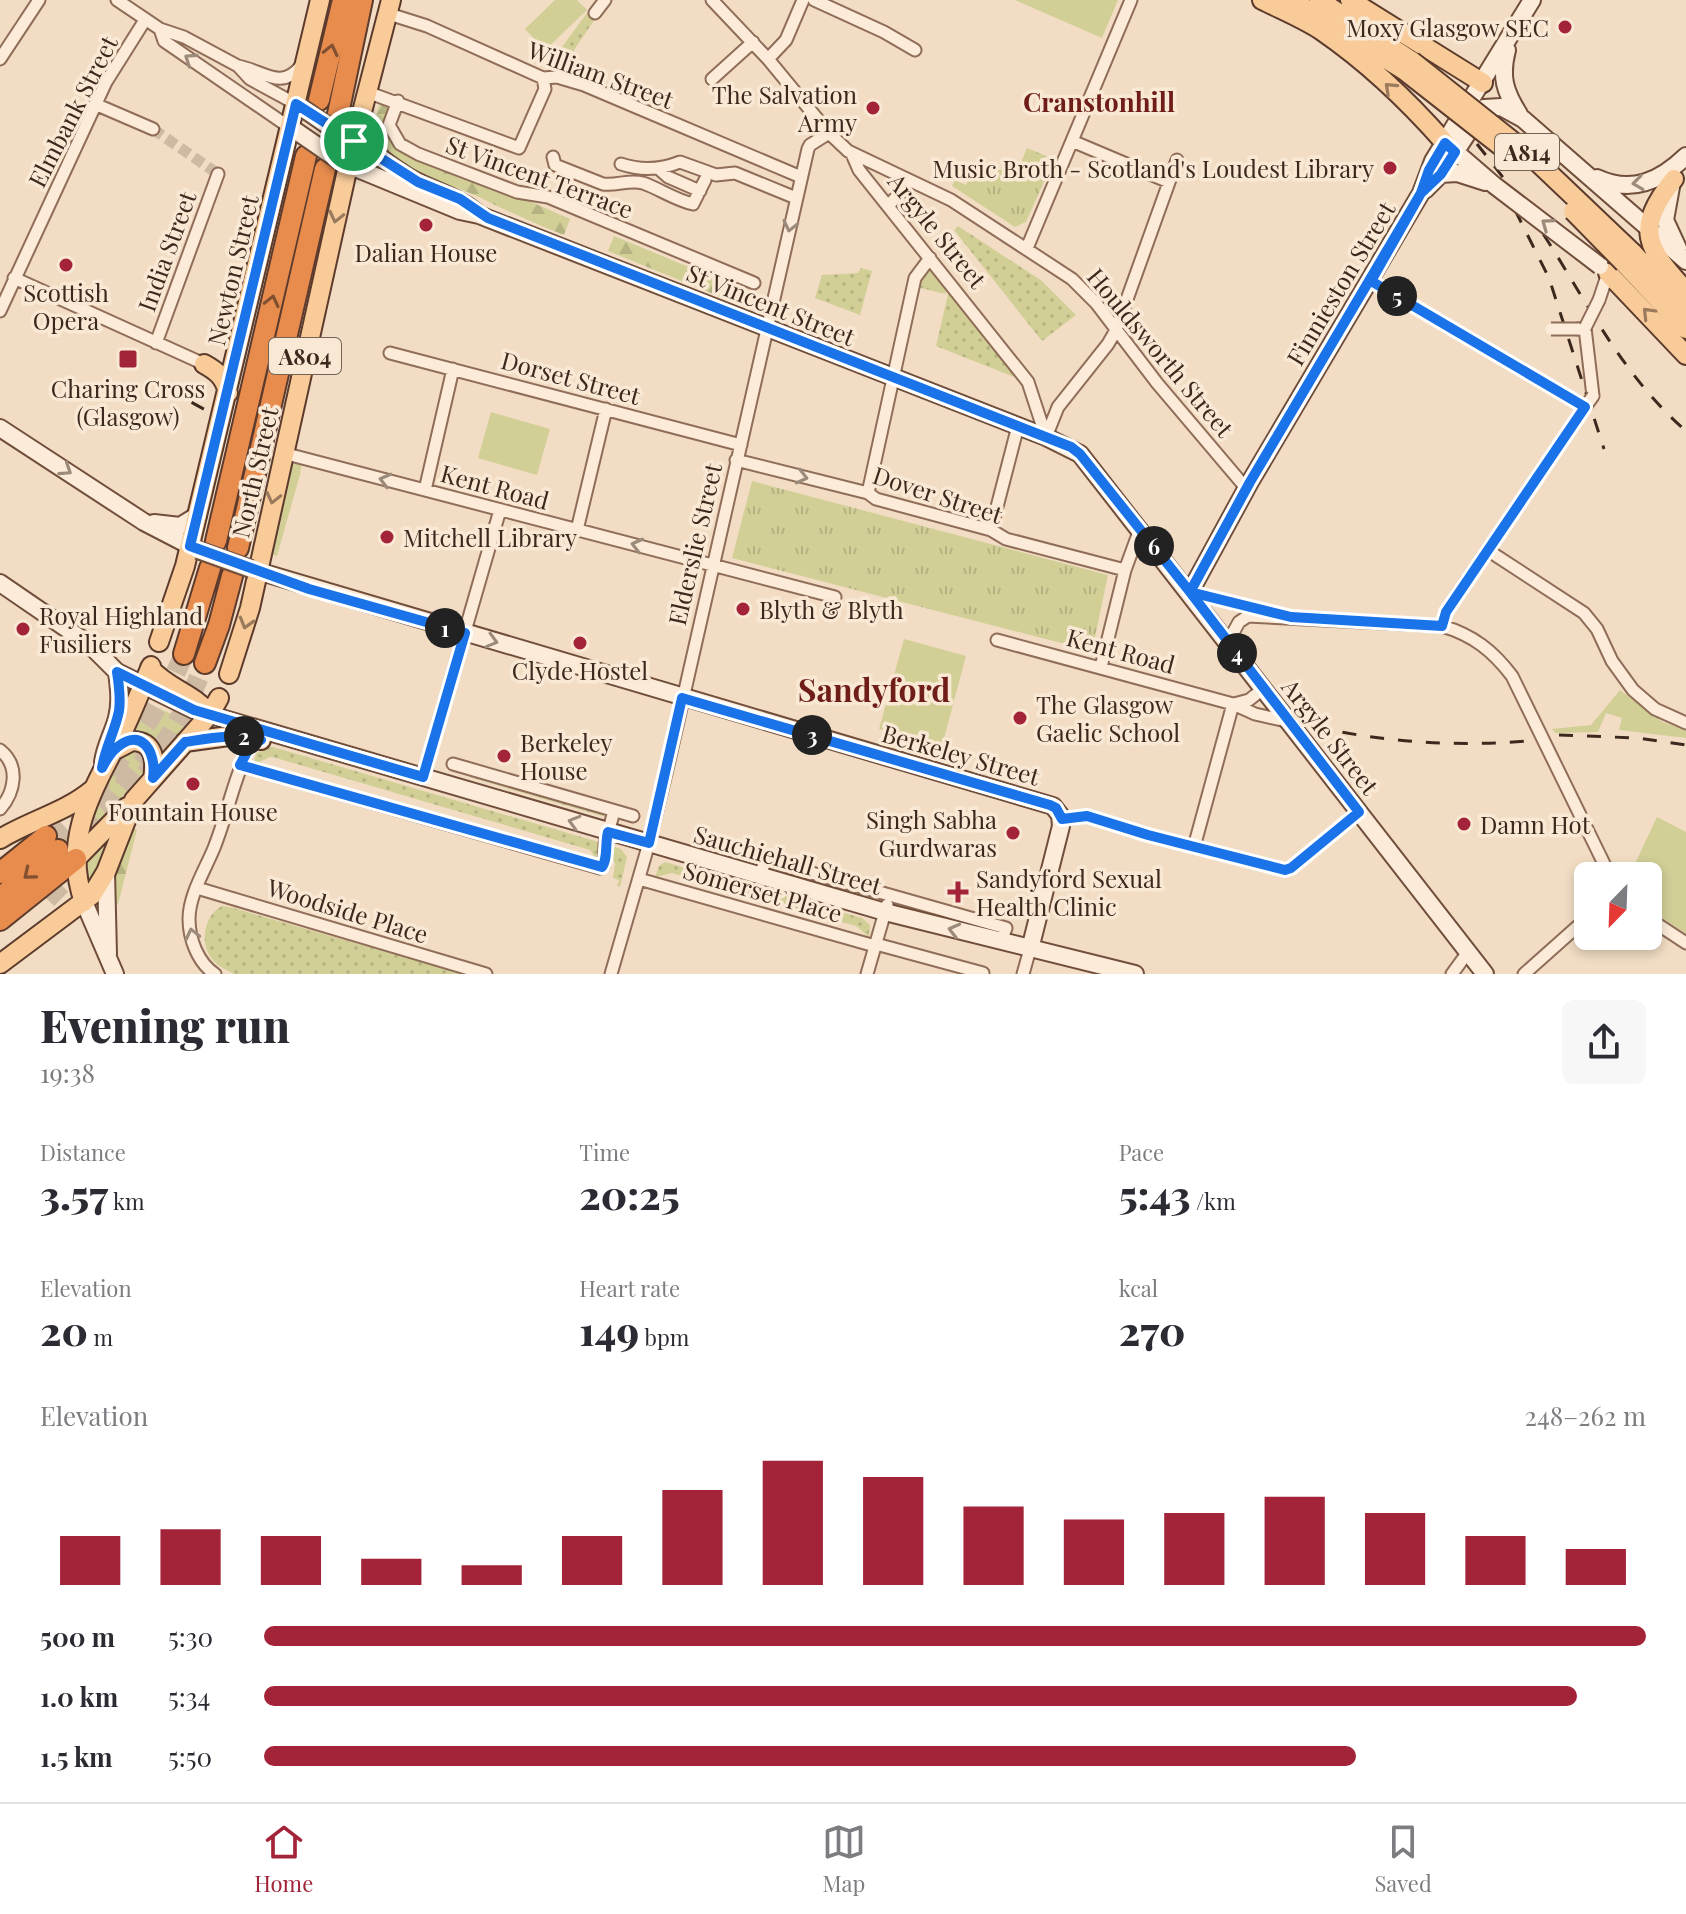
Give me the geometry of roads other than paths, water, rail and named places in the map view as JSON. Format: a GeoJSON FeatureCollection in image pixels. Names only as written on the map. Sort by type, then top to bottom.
{"type":"FeatureCollection","features":[{"type":"Feature","properties":{"kind":"highway"},"geometry":{"type":"LineString","coordinates":[[305,104],[343,0]]}},
{"type":"Feature","properties":{"kind":"highway"},"geometry":{"type":"LineString","coordinates":[[362,0],[339,105],[383,4]]}},
{"type":"Feature","properties":{"kind":"highway"},"geometry":{"type":"LineString","coordinates":[[184,654],[203,551],[306,156]]}},
{"type":"Feature","properties":{"kind":"highway"},"geometry":{"type":"LineString","coordinates":[[238,548],[338,166]]}},
{"type":"Feature","properties":{"kind":"highway"},"geometry":{"type":"LineString","coordinates":[[205,663],[246,572]]}},
{"type":"Feature","properties":{"kind":"highway"},"geometry":{"type":"LineString","coordinates":[[0,873],[64,857]]}},
{"type":"Feature","properties":{"kind":"highway"},"geometry":{"type":"LineString","coordinates":[[0,898],[64,857]]}},
{"type":"Feature","properties":{"kind":"highway"},"geometry":{"type":"LineString","coordinates":[[0,920],[64,857]]}},
{"type":"Feature","properties":{"kind":"highway"},"geometry":{"type":"LineString","coordinates":[[0,935],[47,899]]}},
{"type":"Feature","properties":{"kind":"main road","name":"Newton Street"},"geometry":{"type":"LineString","coordinates":[[159,642],[203,551],[198,515],[293,129],[305,104],[305,61],[320,0]]}},
{"type":"Feature","properties":{"kind":"main road"},"geometry":{"type":"LineString","coordinates":[[1262,0],[1320,29],[1342,46],[1450,147]]}},
{"type":"Feature","properties":{"kind":"main road","name":"A814"},"geometry":{"type":"LineString","coordinates":[[1292,0],[1408,66]]}},
{"type":"Feature","properties":{"kind":"main road","name":"A814"},"geometry":{"type":"LineString","coordinates":[[1319,0],[1408,66],[1511,154],[1568,206],[1616,264],[1686,329]]}},
{"type":"Feature","properties":{"kind":"main road"},"geometry":{"type":"LineString","coordinates":[[1350,0],[1483,83]]}},
{"type":"Feature","properties":{"kind":"main road","name":"North Street"},"geometry":{"type":"LineString","coordinates":[[229,674],[250,608],[246,572],[283,453],[338,166],[367,92],[383,4]]}},
{"type":"Feature","properties":{"kind":"main road"},"geometry":{"type":"LineString","coordinates":[[1680,173],[1656,203],[1649,227],[1655,254],[1686,291]]}},
{"type":"Feature","properties":{"kind":"main road"},"geometry":{"type":"LineString","coordinates":[[1616,264],[1686,355]]}},
{"type":"Feature","properties":{"kind":"main road","name":"A814"},"geometry":{"type":"LineString","coordinates":[[1616,264],[1686,311]]}},
{"type":"Feature","properties":{"kind":"main road"},"geometry":{"type":"LineString","coordinates":[[204,364],[225,363],[238,353]]}},
{"type":"Feature","properties":{"kind":"main road"},"geometry":{"type":"LineString","coordinates":[[204,364],[225,381],[228,393]]}},
{"type":"Feature","properties":{"kind":"main road"},"geometry":{"type":"LineString","coordinates":[[64,857],[134,800],[214,706],[202,704],[164,681],[151,667],[113,751],[102,768],[64,857],[84,902]]}},
{"type":"Feature","properties":{"kind":"main road"},"geometry":{"type":"LineString","coordinates":[[185,742],[236,735],[261,740]]}},
{"type":"Feature","properties":{"kind":"main road"},"geometry":{"type":"LineString","coordinates":[[113,751],[132,741],[146,744],[153,753],[153,778]]}},
{"type":"Feature","properties":{"kind":"main road"},"geometry":{"type":"LineString","coordinates":[[0,839],[22,826],[64,810],[92,790]]}},
{"type":"Feature","properties":{"kind":"main road"},"geometry":{"type":"LineString","coordinates":[[0,964],[84,902],[96,889],[106,872],[134,800]]}},
{"type":"Feature","properties":{"kind":"street"},"geometry":{"type":"LineString","coordinates":[[0,59],[39,0]]}},
{"type":"Feature","properties":{"kind":"street","name":"St Vincent Street"},"geometry":{"type":"LineString","coordinates":[[117,0],[160,29],[184,37],[238,66],[282,79],[298,71],[305,61]]}},
{"type":"Feature","properties":{"kind":"street"},"geometry":{"type":"LineString","coordinates":[[595,13],[605,0]]}},
{"type":"Feature","properties":{"kind":"street"},"geometry":{"type":"LineString","coordinates":[[712,0],[768,59],[829,133]]}},
{"type":"Feature","properties":{"kind":"street"},"geometry":{"type":"LineString","coordinates":[[768,59],[786,40],[803,0]]}},
{"type":"Feature","properties":{"kind":"street"},"geometry":{"type":"LineString","coordinates":[[814,0],[915,50]]}},
{"type":"Feature","properties":{"kind":"street"},"geometry":{"type":"LineString","coordinates":[[1027,248],[1131,0]]}},
{"type":"Feature","properties":{"kind":"street","name":"Finnieston Street"},"geometry":{"type":"LineString","coordinates":[[1190,592],[1246,488],[1421,193],[1429,170],[1450,147],[1532,0]]}},
{"type":"Feature","properties":{"kind":"street","name":"William Street"},"geometry":{"type":"LineString","coordinates":[[383,4],[543,78],[557,77],[584,85],[801,177]]}},
{"type":"Feature","properties":{"kind":"street","name":"Elmbank Street"},"geometry":{"type":"LineString","coordinates":[[0,311],[95,104],[145,20]]}},
{"type":"Feature","properties":{"kind":"street","name":"St Vincent Street"},"geometry":{"type":"LineString","coordinates":[[160,29],[164,41],[293,129],[338,166],[460,211],[479,215],[1046,437]]}},
{"type":"Feature","properties":{"kind":"street"},"geometry":{"type":"LineString","coordinates":[[1510,38],[1503,65],[1503,81],[1507,95],[1523,119]]}},
{"type":"Feature","properties":{"kind":"street"},"geometry":{"type":"LineString","coordinates":[[712,79],[753,42]]}},
{"type":"Feature","properties":{"kind":"street","name":"St Vincent Street"},"geometry":{"type":"LineString","coordinates":[[238,66],[250,79],[305,104],[350,140],[418,182],[460,199],[479,215]]}},
{"type":"Feature","properties":{"kind":"street","name":"St Vincent Terrace"},"geometry":{"type":"LineString","coordinates":[[367,92],[519,148],[545,89],[543,78]]}},
{"type":"Feature","properties":{"kind":"street","name":"St Vincent Terrace"},"geometry":{"type":"LineString","coordinates":[[398,101],[389,125],[400,144],[418,154],[517,192],[548,197],[754,283]]}},
{"type":"Feature","properties":{"kind":"street"},"geometry":{"type":"LineString","coordinates":[[95,104],[153,129]]}},
{"type":"Feature","properties":{"kind":"street"},"geometry":{"type":"LineString","coordinates":[[1421,193],[1441,174],[1450,147],[1484,108],[1501,107],[1523,119],[1686,260]]}},
{"type":"Feature","properties":{"kind":"street","name":"Houldsworth Street"},"geometry":{"type":"LineString","coordinates":[[829,133],[852,154],[951,200],[1072,279],[1246,488]]}},
{"type":"Feature","properties":{"kind":"street","name":"Elderslie Street"},"geometry":{"type":"LineString","coordinates":[[611,974],[649,843],[801,177],[810,145],[829,133]]}},
{"type":"Feature","properties":{"kind":"street"},"geometry":{"type":"LineString","coordinates":[[1072,141],[1169,182]]}},
{"type":"Feature","properties":{"kind":"street"},"geometry":{"type":"LineString","coordinates":[[1442,626],[1446,612],[1576,421],[1581,405],[1593,396],[1582,329],[1616,264],[1494,185],[1450,147]]}},
{"type":"Feature","properties":{"kind":"street","name":"Argyle Street"},"geometry":{"type":"LineString","coordinates":[[852,154],[859,170],[1028,382],[1046,437],[1080,454],[1485,974]]}},
{"type":"Feature","properties":{"kind":"street"},"geometry":{"type":"LineString","coordinates":[[1585,173],[1616,185],[1644,184],[1669,172],[1686,156]]}},
{"type":"Feature","properties":{"kind":"street"},"geometry":{"type":"LineString","coordinates":[[553,157],[555,165],[603,184],[642,183],[693,204],[703,185],[668,177],[659,169]]}},
{"type":"Feature","properties":{"kind":"street"},"geometry":{"type":"LineString","coordinates":[[1046,437],[1058,407],[1116,330],[1177,160]]}},
{"type":"Feature","properties":{"kind":"street"},"geometry":{"type":"LineString","coordinates":[[621,164],[659,169],[680,162],[693,170],[716,175],[735,173],[796,198]]}},
{"type":"Feature","properties":{"kind":"street"},"geometry":{"type":"LineString","coordinates":[[1441,174],[1457,173],[1494,185]]}},
{"type":"Feature","properties":{"kind":"street"},"geometry":{"type":"LineString","coordinates":[[1680,173],[1667,200],[1665,220],[1673,241],[1686,260]]}},
{"type":"Feature","properties":{"kind":"street","name":"India Street"},"geometry":{"type":"LineString","coordinates":[[156,343],[218,174]]}},
{"type":"Feature","properties":{"kind":"street"},"geometry":{"type":"LineString","coordinates":[[888,206],[907,179]]}},
{"type":"Feature","properties":{"kind":"street"},"geometry":{"type":"LineString","coordinates":[[868,493],[915,278],[930,258]]}},
{"type":"Feature","properties":{"kind":"street"},"geometry":{"type":"LineString","coordinates":[[14,278],[204,364]]}},
{"type":"Feature","properties":{"kind":"street"},"geometry":{"type":"LineString","coordinates":[[1371,281],[1581,405]]}},
{"type":"Feature","properties":{"kind":"street"},"geometry":{"type":"LineString","coordinates":[[1550,328],[1582,329]]}},
{"type":"Feature","properties":{"kind":"street","name":"Dorset Street"},"geometry":{"type":"LineString","coordinates":[[390,353],[741,445]]}},
{"type":"Feature","properties":{"kind":"street"},"geometry":{"type":"LineString","coordinates":[[425,490],[453,369]]}},
{"type":"Feature","properties":{"kind":"street"},"geometry":{"type":"LineString","coordinates":[[577,530],[606,409]]}},
{"type":"Feature","properties":{"kind":"street"},"geometry":{"type":"LineString","coordinates":[[991,530],[1018,426]]}},
{"type":"Feature","properties":{"kind":"street","name":"Berkeley Street"},"geometry":{"type":"LineString","coordinates":[[0,428],[144,522],[246,572],[1050,805],[1056,808],[1062,819]]}},
{"type":"Feature","properties":{"kind":"street","name":"Kent Road"},"geometry":{"type":"LineString","coordinates":[[283,453],[835,597]]}},
{"type":"Feature","properties":{"kind":"street","name":"Dover Street"},"geometry":{"type":"LineString","coordinates":[[736,460],[868,493],[876,499],[991,530],[1006,539],[1125,570]]}},
{"type":"Feature","properties":{"kind":"street"},"geometry":{"type":"LineString","coordinates":[[423,777],[500,510]]}},
{"type":"Feature","properties":{"kind":"street"},"geometry":{"type":"LineString","coordinates":[[144,522],[180,526],[198,515]]}},
{"type":"Feature","properties":{"kind":"street"},"geometry":{"type":"LineString","coordinates":[[1101,667],[1125,570],[1140,529]]}},
{"type":"Feature","properties":{"kind":"street"},"geometry":{"type":"LineString","coordinates":[[1489,551],[1584,613],[1633,690],[1655,709],[1686,723]]}},
{"type":"Feature","properties":{"kind":"street","name":"Sauchiehall Street"},"geometry":{"type":"LineString","coordinates":[[0,583],[89,644],[117,672],[194,710],[214,706],[391,768],[759,876],[887,904],[1082,968],[1135,974]]}},
{"type":"Feature","properties":{"kind":"street"},"geometry":{"type":"LineString","coordinates":[[1190,592],[1291,617]]}},
{"type":"Feature","properties":{"kind":"street"},"geometry":{"type":"LineString","coordinates":[[1228,642],[1244,617],[1442,626],[1471,636],[1486,647],[1512,676],[1603,862]]}},
{"type":"Feature","properties":{"kind":"street","name":"Kent Road"},"geometry":{"type":"LineString","coordinates":[[997,640],[1291,722]]}},
{"type":"Feature","properties":{"kind":"street"},"geometry":{"type":"LineString","coordinates":[[102,768],[105,748],[118,714],[120,694],[117,672]]}},
{"type":"Feature","properties":{"kind":"street"},"geometry":{"type":"LineString","coordinates":[[1194,847],[1233,704],[1249,700],[1264,688]]}},
{"type":"Feature","properties":{"kind":"street"},"geometry":{"type":"LineString","coordinates":[[215,974],[200,960],[191,933],[189,914],[222,826],[240,765],[252,743],[261,740],[364,769],[391,768]]}},
{"type":"Feature","properties":{"kind":"street"},"geometry":{"type":"LineString","coordinates":[[0,750],[7,756],[13,780],[10,797],[0,809]]}},
{"type":"Feature","properties":{"kind":"street"},"geometry":{"type":"LineString","coordinates":[[453,764],[633,816]]}},
{"type":"Feature","properties":{"kind":"street"},"geometry":{"type":"LineString","coordinates":[[240,765],[600,868],[604,865],[605,844],[614,811]]}},
{"type":"Feature","properties":{"kind":"street"},"geometry":{"type":"LineString","coordinates":[[460,788],[467,768]]}},
{"type":"Feature","properties":{"kind":"street"},"geometry":{"type":"LineString","coordinates":[[1023,974],[1062,819],[1087,816],[1285,870],[1359,812]]}},
{"type":"Feature","properties":{"kind":"street"},"geometry":{"type":"LineString","coordinates":[[106,872],[108,954]]}},
{"type":"Feature","properties":{"kind":"street","name":"Somerset Place"},"geometry":{"type":"LineString","coordinates":[[639,879],[983,973]]}},
{"type":"Feature","properties":{"kind":"street","name":"Woodside Place"},"geometry":{"type":"LineString","coordinates":[[197,888],[486,974]]}},
{"type":"Feature","properties":{"kind":"street"},"geometry":{"type":"LineString","coordinates":[[84,902],[115,974]]}},
{"type":"Feature","properties":{"kind":"street"},"geometry":{"type":"LineString","coordinates":[[867,974],[887,904]]}},
{"type":"Feature","properties":{"kind":"street"},"geometry":{"type":"LineString","coordinates":[[1662,927],[1686,943]]}},
{"type":"Feature","properties":{"kind":"street"},"geometry":{"type":"LineString","coordinates":[[1524,974],[1574,929]]}},
{"type":"Feature","properties":{"kind":"street"},"geometry":{"type":"LineString","coordinates":[[1452,974],[1468,952]]}},
{"type":"Feature","properties":{"kind":"tunnel"},"geometry":{"type":"LineString","coordinates":[[153,129],[218,174]]}},
{"type":"Feature","properties":{"kind":"tunnel"},"geometry":{"type":"LineString","coordinates":[[46,836],[88,796],[126,752],[158,706],[184,654]]}},
{"type":"Feature","properties":{"kind":"tunnel"},"geometry":{"type":"LineString","coordinates":[[146,774],[185,709],[205,663]]}},
{"type":"Feature","properties":{"kind":"tunnel"},"geometry":{"type":"LineString","coordinates":[[58,850],[111,801],[148,756]]}},
{"type":"Feature","properties":{"kind":"tunnel"},"geometry":{"type":"LineString","coordinates":[[47,899],[86,859]]}},
{"type":"Feature","properties":{"kind":"railway"},"geometry":{"type":"LineString","coordinates":[[1411,78],[1446,108]]}},
{"type":"Feature","properties":{"kind":"railway"},"geometry":{"type":"LineString","coordinates":[[1477,144],[1532,218],[1633,374],[1686,431]]}},
{"type":"Feature","properties":{"kind":"railway"},"geometry":{"type":"LineString","coordinates":[[1515,210],[1549,278],[1604,449]]}},
{"type":"Feature","properties":{"kind":"railway"},"geometry":{"type":"LineString","coordinates":[[167,389],[211,413]]}},
{"type":"Feature","properties":{"kind":"railway"},"geometry":{"type":"LineString","coordinates":[[1315,727],[1421,742],[1528,741]]}},
{"type":"Feature","properties":{"kind":"railway"},"geometry":{"type":"LineString","coordinates":[[1559,735],[1638,738],[1686,745]]}},
{"type":"Feature","properties":{"kind":"place","name":"Moxy Glasgow SEC"},"geometry":{"type":"Point","coordinates":[1565,27]}},
{"type":"Feature","properties":{"kind":"place","name":"The Salvation Army"},"geometry":{"type":"Point","coordinates":[873,108]}},
{"type":"Feature","properties":{"kind":"place","name":"Music Broth - Scotland's Loudest Library"},"geometry":{"type":"Point","coordinates":[1390,168]}},
{"type":"Feature","properties":{"kind":"place","name":"Dalian House"},"geometry":{"type":"Point","coordinates":[426,225]}},
{"type":"Feature","properties":{"kind":"place","name":"Scottish Opera"},"geometry":{"type":"Point","coordinates":[66,265]}},
{"type":"Feature","properties":{"kind":"place","name":"Charing Cross (Glasgow)"},"geometry":{"type":"Point","coordinates":[128,359]}},
{"type":"Feature","properties":{"kind":"place","name":"Mitchell Library"},"geometry":{"type":"Point","coordinates":[387,537]}},
{"type":"Feature","properties":{"kind":"place","name":"Blyth & Blyth"},"geometry":{"type":"Point","coordinates":[743,609]}},
{"type":"Feature","properties":{"kind":"place","name":"Royal Highland Fusiliers"},"geometry":{"type":"Point","coordinates":[23,629]}},
{"type":"Feature","properties":{"kind":"place","name":"Clyde Hostel"},"geometry":{"type":"Point","coordinates":[580,643]}},
{"type":"Feature","properties":{"kind":"place","name":"The Glasgow Gaelic School"},"geometry":{"type":"Point","coordinates":[1020,718]}},
{"type":"Feature","properties":{"kind":"place","name":"Berkeley House"},"geometry":{"type":"Point","coordinates":[504,756]}},
{"type":"Feature","properties":{"kind":"place","name":"Fountain House"},"geometry":{"type":"Point","coordinates":[193,784]}},
{"type":"Feature","properties":{"kind":"place","name":"Damn Hot"},"geometry":{"type":"Point","coordinates":[1464,824]}},
{"type":"Feature","properties":{"kind":"place","name":"Singh Sabha Gurdwaras"},"geometry":{"type":"Point","coordinates":[1013,833]}},
{"type":"Feature","properties":{"kind":"place","name":"Sandyford Sexual Health Clinic"},"geometry":{"type":"Point","coordinates":[958,892]}},
{"type":"Feature","properties":{"kind":"district","name":"Cranstonhill"},"geometry":{"type":"Point","coordinates":[1099,101]}},
{"type":"Feature","properties":{"kind":"district","name":"Sandyford"},"geometry":{"type":"Point","coordinates":[874,688]}}]}
